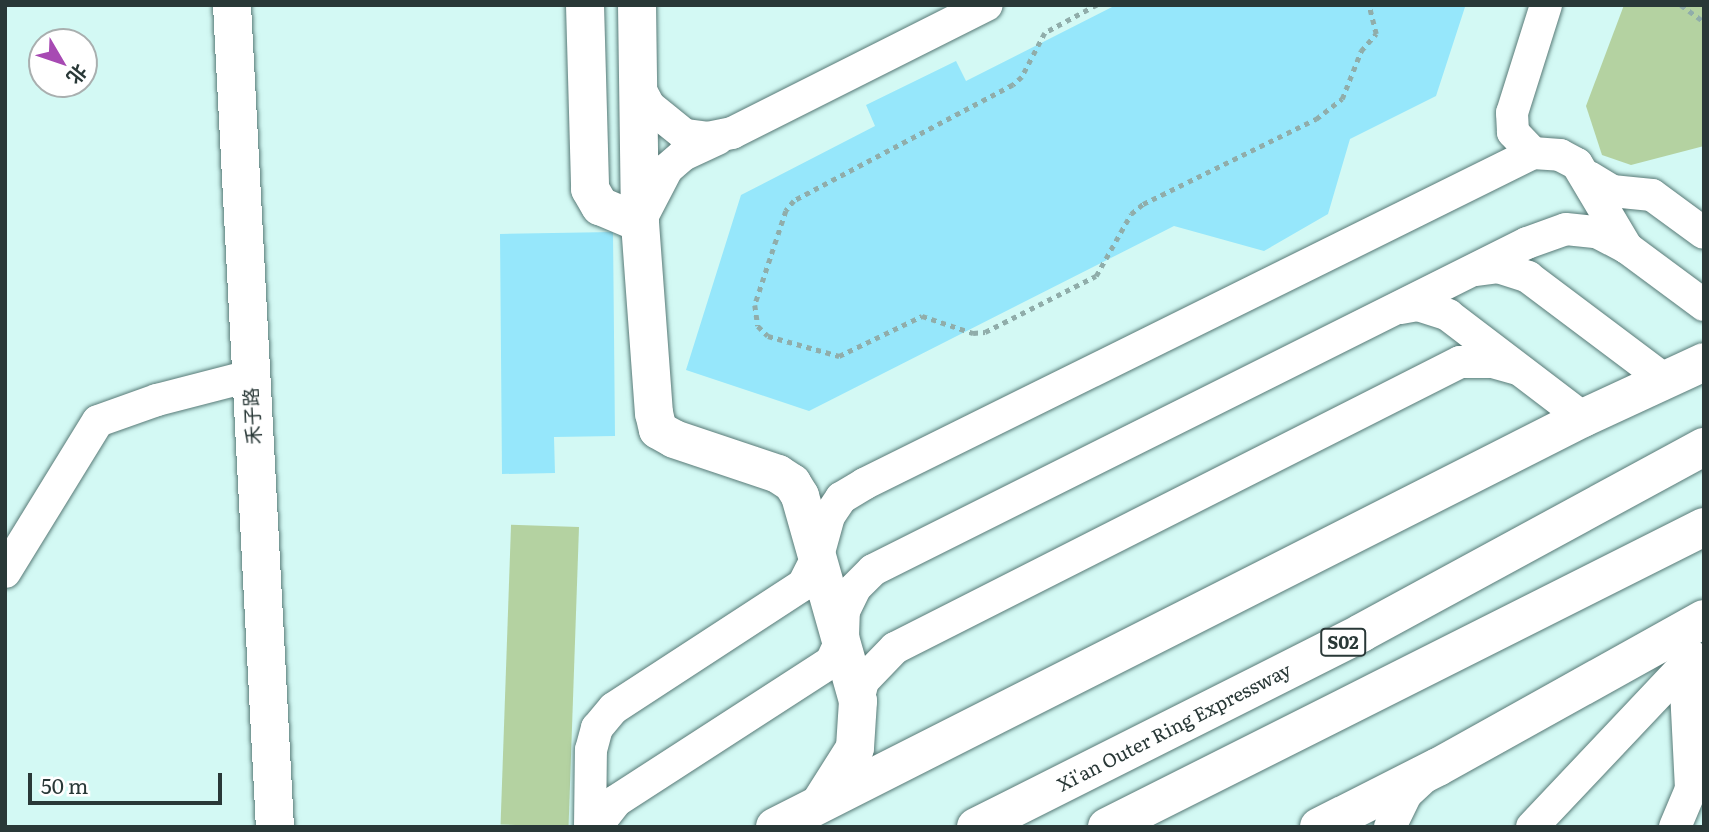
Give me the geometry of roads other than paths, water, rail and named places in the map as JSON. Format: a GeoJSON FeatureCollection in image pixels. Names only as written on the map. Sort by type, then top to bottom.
{"type":"FeatureCollection","features":[{"type":"Feature","properties":{"kind":"main road","name":"禾子路"},"geometry":{"type":"LineString","coordinates":[[232,5],[275,827]]}},
{"type":"Feature","properties":{"kind":"main road"},"geometry":{"type":"LineString","coordinates":[[585,5],[590,189],[600,206],[640,223]]}},
{"type":"Feature","properties":{"kind":"main road"},"geometry":{"type":"LineString","coordinates":[[637,5],[640,223],[658,430],[792,483],[800,496],[843,636],[858,701],[855,748],[821,803]]}},
{"type":"Feature","properties":{"kind":"main road"},"geometry":{"type":"LineString","coordinates":[[775,827],[1583,418],[1704,362]]}},
{"type":"Feature","properties":{"kind":"main road","name":"Xi'an Outer Ring Expressway"},"geometry":{"type":"LineString","coordinates":[[976,827],[1361,633],[1704,447]]}},
{"type":"Feature","properties":{"kind":"main road"},"geometry":{"type":"LineString","coordinates":[[1107,827],[1704,527]]}},
{"type":"Feature","properties":{"kind":"main road"},"geometry":{"type":"LineString","coordinates":[[1319,827],[1432,770],[1704,619]]}},
{"type":"Feature","properties":{"kind":"street"},"geometry":{"type":"LineString","coordinates":[[640,223],[667,169],[682,155],[732,133],[987,5]]}},
{"type":"Feature","properties":{"kind":"street"},"geometry":{"type":"LineString","coordinates":[[1533,153],[1513,132],[1512,113],[1546,5]]}},
{"type":"Feature","properties":{"kind":"street"},"geometry":{"type":"LineString","coordinates":[[638,85],[649,106],[685,135],[708,138],[732,133]]}},
{"type":"Feature","properties":{"kind":"street"},"geometry":{"type":"LineString","coordinates":[[590,827],[591,750],[597,728],[614,708],[803,585],[818,556],[829,516],[841,498],[864,484],[1533,153],[1560,155],[1612,191],[1652,195],[1704,233]]}},
{"type":"Feature","properties":{"kind":"street"},"geometry":{"type":"LineString","coordinates":[[1589,177],[1627,248]]}},
{"type":"Feature","properties":{"kind":"street"},"geometry":{"type":"LineString","coordinates":[[596,827],[616,801],[812,677],[831,662],[843,636],[850,599],[873,570],[1470,271],[1566,229],[1597,232],[1627,248],[1704,305]]}},
{"type":"Feature","properties":{"kind":"street"},"geometry":{"type":"LineString","coordinates":[[1470,271],[1498,267],[1528,277],[1665,380]]}},
{"type":"Feature","properties":{"kind":"street"},"geometry":{"type":"LineString","coordinates":[[1396,309],[1436,308],[1583,418]]}},
{"type":"Feature","properties":{"kind":"street"},"geometry":{"type":"LineString","coordinates":[[858,701],[863,681],[895,648],[1460,362],[1493,362],[1517,369]]}},
{"type":"Feature","properties":{"kind":"street"},"geometry":{"type":"LineString","coordinates":[[5,572],[98,421],[157,400],[250,376]]}},
{"type":"Feature","properties":{"kind":"street"},"geometry":{"type":"LineString","coordinates":[[1532,827],[1696,648]]}},
{"type":"Feature","properties":{"kind":"street"},"geometry":{"type":"LineString","coordinates":[[1675,827],[1691,789],[1696,648]]}},
{"type":"Feature","properties":{"kind":"street"},"geometry":{"type":"LineString","coordinates":[[1390,827],[1406,794],[1432,770]]}}]}
